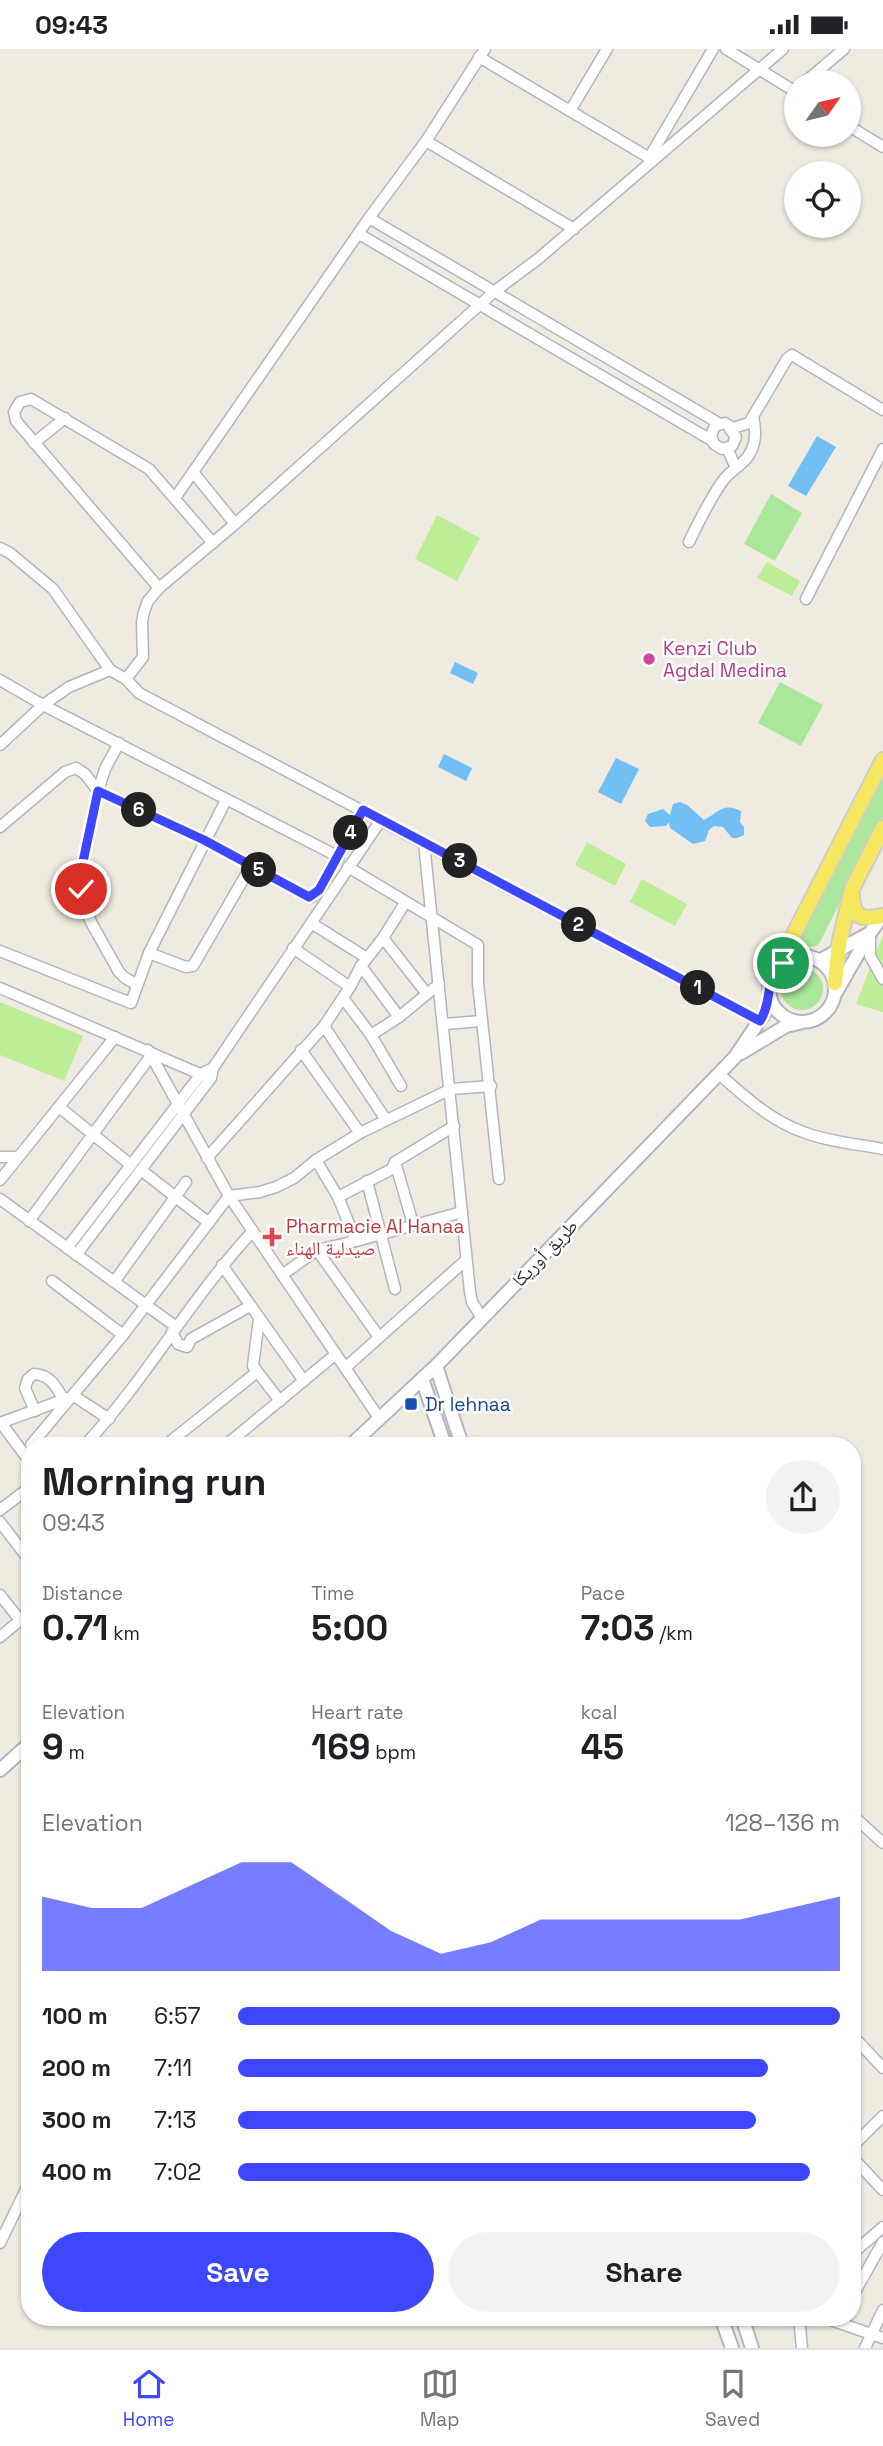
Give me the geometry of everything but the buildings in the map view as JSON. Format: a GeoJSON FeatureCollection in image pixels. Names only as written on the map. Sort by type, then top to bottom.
{"type":"FeatureCollection","features":[{"type":"Feature","properties":{"kind":"main road"},"geometry":{"type":"LineString","coordinates":[[776,969],[883,760]]}},
{"type":"Feature","properties":{"kind":"main road"},"geometry":{"type":"LineString","coordinates":[[835,988],[838,951],[852,889],[883,828]]}},
{"type":"Feature","properties":{"kind":"main road"},"geometry":{"type":"LineString","coordinates":[[852,889],[853,906],[861,916],[867,919],[883,916]]}},
{"type":"Feature","properties":{"kind":"street"},"geometry":{"type":"LineString","coordinates":[[570,111],[607,49]]}},
{"type":"Feature","properties":{"kind":"street"},"geometry":{"type":"LineString","coordinates":[[651,159],[713,49]]}},
{"type":"Feature","properties":{"kind":"street"},"geometry":{"type":"LineString","coordinates":[[726,49],[784,84]]}},
{"type":"Feature","properties":{"kind":"street"},"geometry":{"type":"LineString","coordinates":[[127,679],[143,657],[144,612],[148,601],[159,588],[235,524],[495,291],[574,229],[651,159],[783,49]]}},
{"type":"Feature","properties":{"kind":"street"},"geometry":{"type":"LineString","coordinates":[[819,70],[844,49]]}},
{"type":"Feature","properties":{"kind":"street"},"geometry":{"type":"LineString","coordinates":[[175,498],[369,218],[426,141],[482,53],[570,111],[651,159]]}},
{"type":"Feature","properties":{"kind":"street"},"geometry":{"type":"LineString","coordinates":[[861,133],[883,147]]}},
{"type":"Feature","properties":{"kind":"street"},"geometry":{"type":"LineString","coordinates":[[426,141],[574,229]]}},
{"type":"Feature","properties":{"kind":"street"},"geometry":{"type":"LineString","coordinates":[[369,218],[720,424],[730,425],[733,428],[730,429]]}},
{"type":"Feature","properties":{"kind":"street"},"geometry":{"type":"LineString","coordinates":[[359,234],[711,440],[718,447],[732,446],[736,437],[730,429]]}},
{"type":"Feature","properties":{"kind":"street"},"geometry":{"type":"LineString","coordinates":[[730,429],[744,426],[753,417],[787,359],[792,355],[883,409]]}},
{"type":"Feature","properties":{"kind":"street"},"geometry":{"type":"LineString","coordinates":[[614,383],[622,367]]}},
{"type":"Feature","properties":{"kind":"street"},"geometry":{"type":"LineString","coordinates":[[159,588],[16,421],[14,412],[20,402],[31,399],[149,469],[213,543]]}},
{"type":"Feature","properties":{"kind":"street"},"geometry":{"type":"LineString","coordinates":[[689,542],[709,502],[728,474],[747,458],[755,442],[757,429],[753,417]]}},
{"type":"Feature","properties":{"kind":"street"},"geometry":{"type":"LineString","coordinates":[[34,443],[65,418]]}},
{"type":"Feature","properties":{"kind":"street"},"geometry":{"type":"LineString","coordinates":[[711,440],[712,430],[720,424]]}},
{"type":"Feature","properties":{"kind":"street"},"geometry":{"type":"LineString","coordinates":[[727,448],[736,468]]}},
{"type":"Feature","properties":{"kind":"street"},"geometry":{"type":"LineString","coordinates":[[806,599],[883,449]]}},
{"type":"Feature","properties":{"kind":"street"},"geometry":{"type":"LineString","coordinates":[[192,473],[235,524]]}},
{"type":"Feature","properties":{"kind":"street"},"geometry":{"type":"LineString","coordinates":[[0,548],[10,552],[53,589],[110,670],[127,679],[139,693],[760,1021]]}},
{"type":"Feature","properties":{"kind":"street"},"geometry":{"type":"LineString","coordinates":[[0,745],[43,705],[69,687],[110,670]]}},
{"type":"Feature","properties":{"kind":"street"},"geometry":{"type":"LineString","coordinates":[[0,680],[43,705],[339,857]]}},
{"type":"Feature","properties":{"kind":"street"},"geometry":{"type":"LineString","coordinates":[[119,743],[105,769],[98,791],[81,871],[83,905],[119,972],[136,984]]}},
{"type":"Feature","properties":{"kind":"street"},"geometry":{"type":"LineString","coordinates":[[0,827],[71,769],[81,770],[98,791],[204,840],[309,897],[319,890],[363,810]]}},
{"type":"Feature","properties":{"kind":"street"},"geometry":{"type":"LineString","coordinates":[[0,951],[128,1004],[132,1001],[149,953],[226,800]]}},
{"type":"Feature","properties":{"kind":"street"},"geometry":{"type":"LineString","coordinates":[[72,1251],[136,1168],[183,1115],[208,1073],[381,820]]}},
{"type":"Feature","properties":{"kind":"street"},"geometry":{"type":"LineString","coordinates":[[424,843],[451,1089],[466,1260],[471,1298],[482,1318]]}},
{"type":"Feature","properties":{"kind":"street"},"geometry":{"type":"LineString","coordinates":[[149,953],[186,967],[193,966],[251,866]]}},
{"type":"Feature","properties":{"kind":"street"},"geometry":{"type":"LineString","coordinates":[[348,867],[405,903],[476,941],[478,945],[478,982],[499,1179]]}},
{"type":"Feature","properties":{"kind":"street"},"geometry":{"type":"LineString","coordinates":[[207,1158],[324,1026],[405,903]]}},
{"type":"Feature","properties":{"kind":"street"},"geometry":{"type":"LineString","coordinates":[[835,988],[830,971],[819,961],[797,956],[776,969],[770,983],[770,997],[783,1016],[802,1022],[816,1020],[824,1015],[831,1006],[835,988],[883,916]]}},
{"type":"Feature","properties":{"kind":"street"},"geometry":{"type":"LineString","coordinates":[[311,923],[364,962],[398,1017]]}},
{"type":"Feature","properties":{"kind":"street"},"geometry":{"type":"LineString","coordinates":[[819,961],[870,933]]}},
{"type":"Feature","properties":{"kind":"street"},"geometry":{"type":"LineString","coordinates":[[870,933],[870,956],[883,979]]}},
{"type":"Feature","properties":{"kind":"street"},"geometry":{"type":"LineString","coordinates":[[383,938],[427,994]]}},
{"type":"Feature","properties":{"kind":"street"},"geometry":{"type":"LineString","coordinates":[[293,949],[351,988]]}},
{"type":"Feature","properties":{"kind":"street"},"geometry":{"type":"LineString","coordinates":[[371,1035],[439,984]]}},
{"type":"Feature","properties":{"kind":"street"},"geometry":{"type":"LineString","coordinates":[[0,988],[149,1053],[208,1073]]}},
{"type":"Feature","properties":{"kind":"street","name":"طريق أوريكا"},"geometry":{"type":"LineString","coordinates":[[359,1437],[436,1366],[735,1057],[760,1021],[770,997]]}},
{"type":"Feature","properties":{"kind":"street"},"geometry":{"type":"LineString","coordinates":[[344,998],[371,1035],[401,1086]]}},
{"type":"Feature","properties":{"kind":"street"},"geometry":{"type":"LineString","coordinates":[[444,1024],[482,1021]]}},
{"type":"Feature","properties":{"kind":"street","name":"طريق أوريكا"},"geometry":{"type":"LineString","coordinates":[[735,1057],[786,1026],[802,1022]]}},
{"type":"Feature","properties":{"kind":"street"},"geometry":{"type":"LineString","coordinates":[[324,1026],[386,1120]]}},
{"type":"Feature","properties":{"kind":"street"},"geometry":{"type":"LineString","coordinates":[[0,1180],[116,1037]]}},
{"type":"Feature","properties":{"kind":"street"},"geometry":{"type":"LineString","coordinates":[[301,1050],[360,1133]]}},
{"type":"Feature","properties":{"kind":"street"},"geometry":{"type":"LineString","coordinates":[[149,1053],[229,1196],[379,1418]]}},
{"type":"Feature","properties":{"kind":"street"},"geometry":{"type":"LineString","coordinates":[[29,1220],[93,1135],[149,1053]]}},
{"type":"Feature","properties":{"kind":"street"},"geometry":{"type":"LineString","coordinates":[[136,1168],[177,1105],[208,1073]]}},
{"type":"Feature","properties":{"kind":"street"},"geometry":{"type":"LineString","coordinates":[[719,1074],[766,1113],[791,1127],[820,1137],[883,1149]]}},
{"type":"Feature","properties":{"kind":"street"},"geometry":{"type":"LineString","coordinates":[[39,1437],[146,1305],[229,1196],[276,1187],[294,1178],[316,1160],[360,1133],[451,1089],[491,1086]]}},
{"type":"Feature","properties":{"kind":"street"},"geometry":{"type":"LineString","coordinates":[[59,1107],[209,1223]]}},
{"type":"Feature","properties":{"kind":"street"},"geometry":{"type":"LineString","coordinates":[[338,1197],[392,1169],[395,1162],[454,1126]]}},
{"type":"Feature","properties":{"kind":"street"},"geometry":{"type":"LineString","coordinates":[[0,1157],[18,1157]]}},
{"type":"Feature","properties":{"kind":"street"},"geometry":{"type":"LineString","coordinates":[[316,1160],[338,1197],[356,1241]]}},
{"type":"Feature","properties":{"kind":"street"},"geometry":{"type":"LineString","coordinates":[[395,1162],[413,1224]]}},
{"type":"Feature","properties":{"kind":"street"},"geometry":{"type":"LineString","coordinates":[[367,1181],[395,1289]]}},
{"type":"Feature","properties":{"kind":"street"},"geometry":{"type":"LineString","coordinates":[[114,1282],[186,1182]]}},
{"type":"Feature","properties":{"kind":"street"},"geometry":{"type":"LineString","coordinates":[[0,1199],[146,1305],[174,1329],[178,1344],[187,1347],[191,1339],[250,1306]]}},
{"type":"Feature","properties":{"kind":"street"},"geometry":{"type":"LineString","coordinates":[[282,1275],[317,1250],[461,1212]]}},
{"type":"Feature","properties":{"kind":"street"},"geometry":{"type":"LineString","coordinates":[[92,1437],[109,1419],[222,1265],[253,1231]]}},
{"type":"Feature","properties":{"kind":"street"},"geometry":{"type":"LineString","coordinates":[[317,1250],[379,1337]]}},
{"type":"Feature","properties":{"kind":"street"},"geometry":{"type":"LineString","coordinates":[[345,1367],[466,1260]]}},
{"type":"Feature","properties":{"kind":"street"},"geometry":{"type":"LineString","coordinates":[[222,1265],[304,1381]]}},
{"type":"Feature","properties":{"kind":"street"},"geometry":{"type":"LineString","coordinates":[[52,1281],[122,1335]]}},
{"type":"Feature","properties":{"kind":"street"},"geometry":{"type":"LineString","coordinates":[[259,1318],[253,1361],[257,1372],[280,1401]]}},
{"type":"Feature","properties":{"kind":"street"},"geometry":{"type":"LineString","coordinates":[[236,1437],[336,1354]]}},
{"type":"Feature","properties":{"kind":"street"},"geometry":{"type":"LineString","coordinates":[[436,1366],[459,1437]]}},
{"type":"Feature","properties":{"kind":"street"},"geometry":{"type":"LineString","coordinates":[[176,1437],[257,1372]]}},
{"type":"Feature","properties":{"kind":"street"},"geometry":{"type":"LineString","coordinates":[[35,1411],[25,1388],[34,1374],[53,1381],[69,1398],[109,1419]]}},
{"type":"Feature","properties":{"kind":"street"},"geometry":{"type":"LineString","coordinates":[[422,1379],[442,1437]]}},
{"type":"Feature","properties":{"kind":"street"},"geometry":{"type":"LineString","coordinates":[[21,1445],[0,1423],[69,1398]]}},
{"type":"Feature","properties":{"kind":"street"},"geometry":{"type":"LineString","coordinates":[[2,1505],[21,1493]]}},
{"type":"Feature","properties":{"kind":"street"},"geometry":{"type":"LineString","coordinates":[[0,1522],[21,1549]]}},
{"type":"Feature","properties":{"kind":"street"},"geometry":{"type":"LineString","coordinates":[[0,1595],[20,1620],[0,1637]]}},
{"type":"Feature","properties":{"kind":"street"},"geometry":{"type":"LineString","coordinates":[[0,1770],[21,1752]]}},
{"type":"Feature","properties":{"kind":"street"},"geometry":{"type":"LineString","coordinates":[[861,1823],[883,1843]]}},
{"type":"Feature","properties":{"kind":"street"},"geometry":{"type":"LineString","coordinates":[[861,2046],[883,2069]]}},
{"type":"Feature","properties":{"kind":"street"},"geometry":{"type":"LineString","coordinates":[[861,2138],[883,2116]]}},
{"type":"Feature","properties":{"kind":"street"},"geometry":{"type":"LineString","coordinates":[[861,2167],[883,2190]]}},
{"type":"Feature","properties":{"kind":"street"},"geometry":{"type":"LineString","coordinates":[[0,2243],[21,2200]]}},
{"type":"Feature","properties":{"kind":"street"},"geometry":{"type":"LineString","coordinates":[[861,2246],[883,2227]]}},
{"type":"Feature","properties":{"kind":"street"},"geometry":{"type":"LineString","coordinates":[[861,2281],[883,2242]]}},
{"type":"Feature","properties":{"kind":"street"},"geometry":{"type":"LineString","coordinates":[[865,2348],[883,2309]]}},
{"type":"Feature","properties":{"kind":"street"},"geometry":{"type":"LineString","coordinates":[[725,2326],[732,2348]]}},
{"type":"Feature","properties":{"kind":"street"},"geometry":{"type":"LineString","coordinates":[[745,2326],[752,2348]]}},
{"type":"Feature","properties":{"kind":"street"},"geometry":{"type":"LineString","coordinates":[[800,2326],[802,2348]]}},
{"type":"Feature","properties":{"kind":"street"},"geometry":{"type":"LineString","coordinates":[[852,2326],[883,2338]]}},
{"type":"Feature","properties":{"kind":"green space"},"geometry":{"type":"Polygon","coordinates":[[[771,494],[802,513],[775,561],[744,544],[771,494]]]}},
{"type":"Feature","properties":{"kind":"green space"},"geometry":{"type":"Polygon","coordinates":[[[437,515],[480,538],[457,581],[415,559],[437,515]]]}},
{"type":"Feature","properties":{"kind":"green space"},"geometry":{"type":"Polygon","coordinates":[[[767,562],[800,581],[792,596],[757,578],[767,562]]]}},
{"type":"Feature","properties":{"kind":"green space"},"geometry":{"type":"Polygon","coordinates":[[[780,682],[823,705],[801,746],[758,723],[780,682]]]}},
{"type":"Feature","properties":{"kind":"green space"},"geometry":{"type":"Polygon","coordinates":[[[883,774],[883,817],[818,946],[807,947],[802,942],[802,937],[883,774]]]}},
{"type":"Feature","properties":{"kind":"green space"},"geometry":{"type":"Polygon","coordinates":[[[587,842],[626,864],[615,886],[575,865],[587,842]]]}},
{"type":"Feature","properties":{"kind":"green space"},"geometry":{"type":"Polygon","coordinates":[[[642,879],[687,904],[675,926],[630,902],[642,879]]]}},
{"type":"Feature","properties":{"kind":"green space"},"geometry":{"type":"Polygon","coordinates":[[[883,935],[883,1012],[856,1004],[883,935]]]}},
{"type":"Feature","properties":{"kind":"green space"},"geometry":{"type":"Polygon","coordinates":[[[802,968],[817,974],[823,989],[817,1004],[802,1010],[787,1004],[781,989],[787,974],[802,968]]]}},
{"type":"Feature","properties":{"kind":"green space"},"geometry":{"type":"Polygon","coordinates":[[[0,1002],[83,1036],[64,1081],[0,1055],[0,1002]]]}},
{"type":"Feature","properties":{"kind":"water"},"geometry":{"type":"Polygon","coordinates":[[[817,436],[836,447],[806,496],[788,486],[817,436]]]}},
{"type":"Feature","properties":{"kind":"water"},"geometry":{"type":"Polygon","coordinates":[[[455,662],[478,673],[473,684],[450,673],[455,662]]]}},
{"type":"Feature","properties":{"kind":"water"},"geometry":{"type":"Polygon","coordinates":[[[444,754],[472,768],[466,781],[438,767],[444,754]]]}},
{"type":"Feature","properties":{"kind":"water"},"geometry":{"type":"Polygon","coordinates":[[[616,758],[639,769],[621,804],[598,792],[616,758]]]}},
{"type":"Feature","properties":{"kind":"water"},"geometry":{"type":"Polygon","coordinates":[[[680,802],[704,820],[725,808],[741,811],[740,822],[744,827],[744,835],[732,838],[723,827],[714,826],[709,830],[705,841],[693,844],[670,828],[669,822],[666,826],[650,827],[645,821],[648,814],[663,809],[670,815],[673,804],[680,802]]]}},
{"type":"Feature","properties":{"kind":"place","name":"Kenzi Club Agdal Medina"},"geometry":{"type":"Point","coordinates":[649,659]}},
{"type":"Feature","properties":{"kind":"place","name":"Pharmacie Al Hanaa صيدلية الهناء"},"geometry":{"type":"Point","coordinates":[272,1237]}},
{"type":"Feature","properties":{"kind":"place","name":"Dr lehnaa"},"geometry":{"type":"Point","coordinates":[411,1404]}},
{"type":"Feature","properties":{"kind":"route"},"geometry":{"type":"LineString","coordinates":[[81,889],[81,871],[98,791],[204,840],[309,897],[319,890],[363,810],[760,1021],[770,997],[772,976],[783,963]]}}]}
